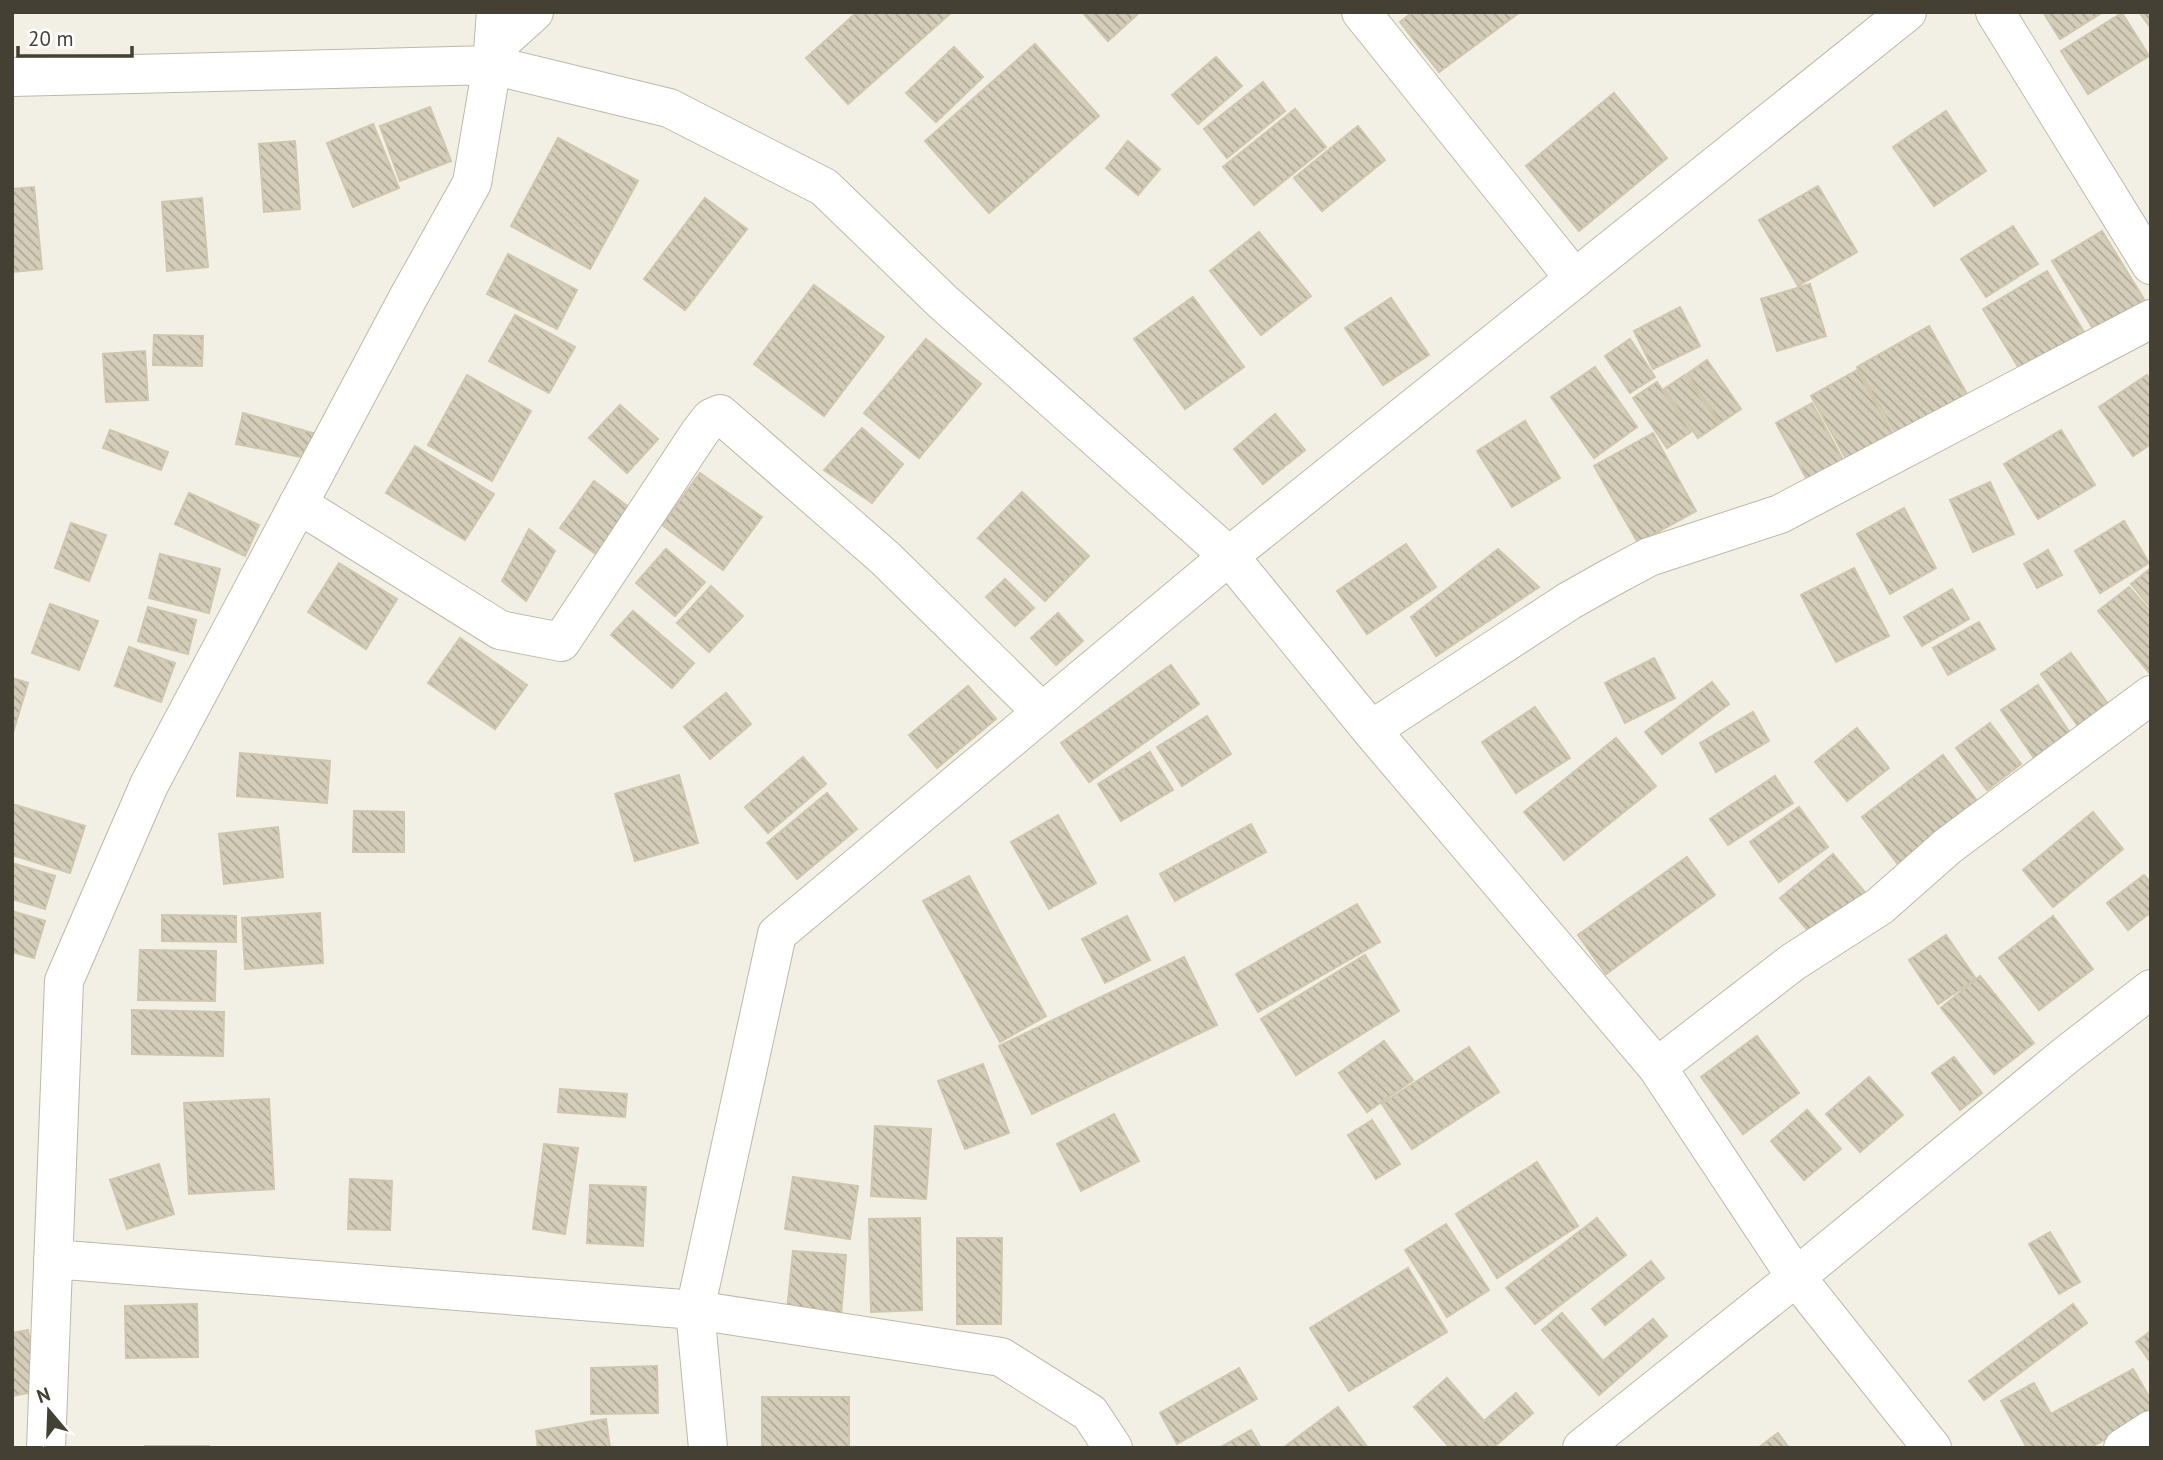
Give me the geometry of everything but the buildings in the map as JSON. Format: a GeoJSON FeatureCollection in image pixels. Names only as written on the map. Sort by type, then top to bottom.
{"type":"FeatureCollection","features":[{"type":"Feature","properties":{"kind":"street"},"geometry":{"type":"LineString","coordinates":[[47,1448],[64,981],[149,785],[472,183],[494,42],[534,12]]}},
{"type":"Feature","properties":{"kind":"street"},"geometry":{"type":"LineString","coordinates":[[1362,12],[1575,279]]}},
{"type":"Feature","properties":{"kind":"street"},"geometry":{"type":"LineString","coordinates":[[708,1448],[695,1310],[778,934],[1229,556],[1907,12]]}},
{"type":"Feature","properties":{"kind":"street"},"geometry":{"type":"LineString","coordinates":[[1996,12],[2151,265]]}},
{"type":"Feature","properties":{"kind":"street"},"geometry":{"type":"LineString","coordinates":[[12,77],[494,42],[669,108],[824,187],[943,302],[1229,556],[1371,730],[1657,1067],[1796,1277],[1932,1448]]}},
{"type":"Feature","properties":{"kind":"street"},"geometry":{"type":"LineString","coordinates":[[1371,730],[1569,601],[1649,557],[1780,514],[2151,318]]}},
{"type":"Feature","properties":{"kind":"street"},"geometry":{"type":"LineString","coordinates":[[298,504],[500,630],[561,642],[700,432],[712,418],[720,414],[885,558],[1042,712]]}},
{"type":"Feature","properties":{"kind":"street"},"geometry":{"type":"LineString","coordinates":[[1657,1067],[1793,962],[1880,906],[1948,846],[2151,695]]}},
{"type":"Feature","properties":{"kind":"street"},"geometry":{"type":"LineString","coordinates":[[1582,1448],[1796,1277],[2064,1056],[2151,989]]}},
{"type":"Feature","properties":{"kind":"street"},"geometry":{"type":"LineString","coordinates":[[53,1259],[695,1310],[1000,1357],[1090,1413],[1113,1448]]}},
{"type":"Feature","properties":{"kind":"street"},"geometry":{"type":"LineString","coordinates":[[2123,1448],[2151,1430]]}}]}
